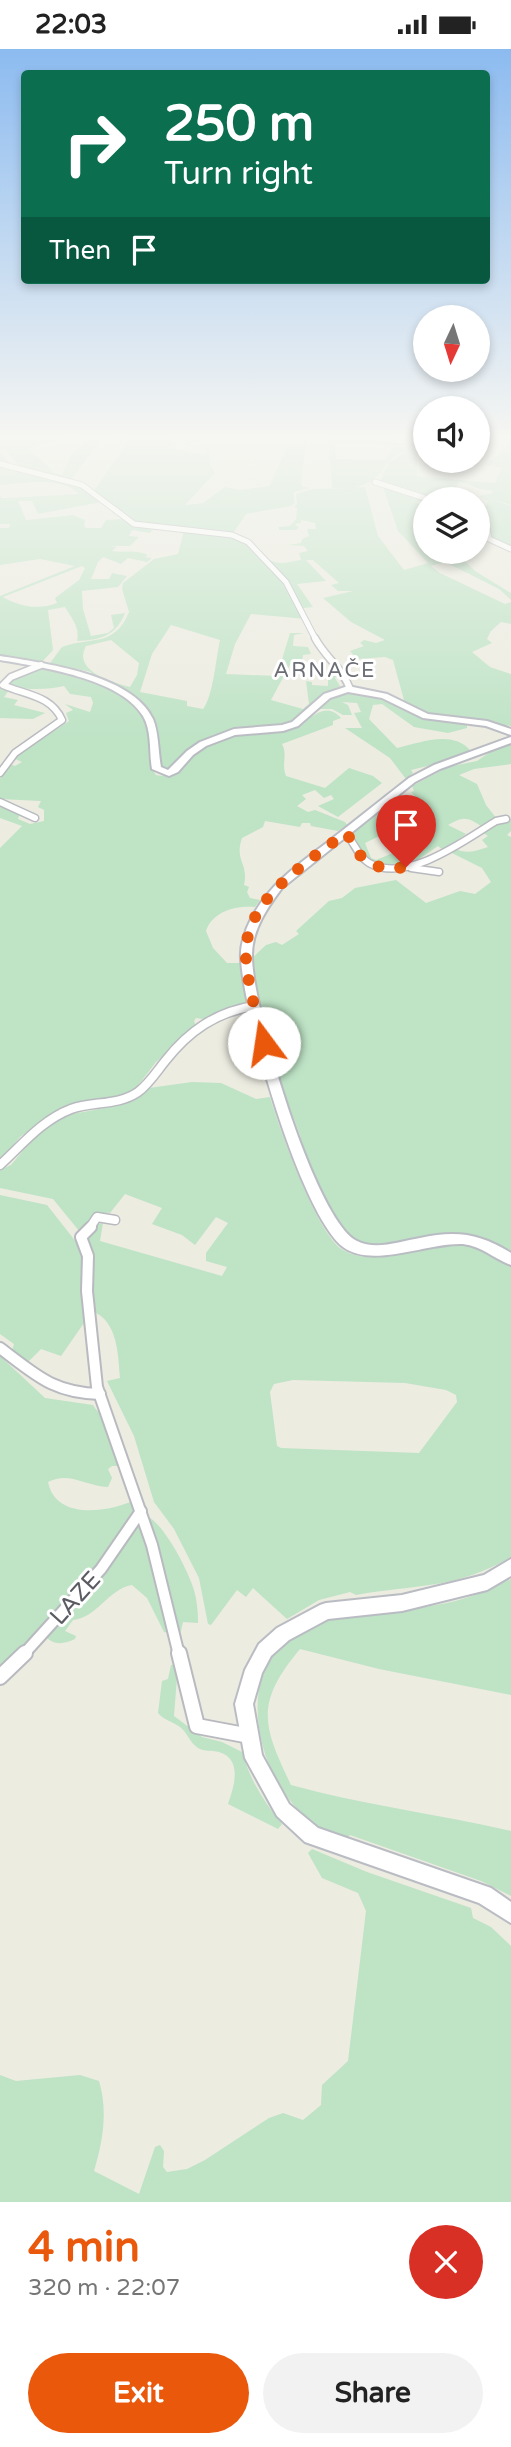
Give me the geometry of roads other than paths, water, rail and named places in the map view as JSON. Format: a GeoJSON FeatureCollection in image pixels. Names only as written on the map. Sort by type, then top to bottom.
{"type":"FeatureCollection","features":[{"type":"Feature","properties":{"kind":"street"},"geometry":{"type":"LineString","coordinates":[[242,539],[248,542],[286,582],[323,654],[346,677],[350,689]]}},
{"type":"Feature","properties":{"kind":"street"},"geometry":{"type":"LineString","coordinates":[[490,539],[511,549]]}},
{"type":"Feature","properties":{"kind":"street"},"geometry":{"type":"LineString","coordinates":[[0,658],[41,665],[98,681],[142,707],[149,720],[155,744],[157,769],[169,773],[190,753],[218,736],[295,724],[327,696],[339,690],[350,689],[384,696],[426,716],[487,724],[511,731]]}},
{"type":"Feature","properties":{"kind":"street"},"geometry":{"type":"LineString","coordinates":[[0,773],[15,753],[62,720],[60,713],[49,702],[3,685],[3,682],[11,677],[41,665]]}},
{"type":"Feature","properties":{"kind":"street"},"geometry":{"type":"LineString","coordinates":[[511,740],[437,767],[412,780],[278,886],[250,931],[246,956],[254,1006],[268,1062],[300,1161],[335,1232],[349,1245],[364,1250],[395,1248],[445,1237],[466,1238],[490,1247],[511,1260]]}},
{"type":"Feature","properties":{"kind":"street"},"geometry":{"type":"LineString","coordinates":[[0,801],[35,818]]}},
{"type":"Feature","properties":{"kind":"street"},"geometry":{"type":"LineString","coordinates":[[345,833],[361,856],[372,865],[406,867],[419,863],[496,821],[506,819]]}},
{"type":"Feature","properties":{"kind":"street"},"geometry":{"type":"LineString","coordinates":[[419,863],[434,863]]}},
{"type":"Feature","properties":{"kind":"street"},"geometry":{"type":"LineString","coordinates":[[406,867],[439,872]]}},
{"type":"Feature","properties":{"kind":"street"},"geometry":{"type":"LineString","coordinates":[[0,1165],[38,1127],[72,1108],[133,1096],[148,1084],[176,1045],[209,1017],[241,1007],[254,1006]]}},
{"type":"Feature","properties":{"kind":"street"},"geometry":{"type":"LineString","coordinates":[[115,1220],[96,1217],[95,1223],[81,1237],[88,1256],[86,1291],[100,1394],[152,1545],[197,1726],[250,1736]]}},
{"type":"Feature","properties":{"kind":"street"},"geometry":{"type":"LineString","coordinates":[[0,1348],[52,1388],[74,1395],[100,1394]]}},
{"type":"Feature","properties":{"kind":"street","name":"LAZE"},"geometry":{"type":"LineString","coordinates":[[0,1677],[36,1642],[101,1569],[141,1511]]}},
{"type":"Feature","properties":{"kind":"street"},"geometry":{"type":"LineString","coordinates":[[511,1567],[487,1581],[402,1603],[326,1611],[282,1634],[265,1650],[254,1670],[244,1704],[254,1758],[283,1810],[312,1835],[484,1895],[511,1913]]}},
{"type":"Feature","properties":{"kind":"district","name":"ARNAČE"},"geometry":{"type":"Point","coordinates":[325,670]}}]}
